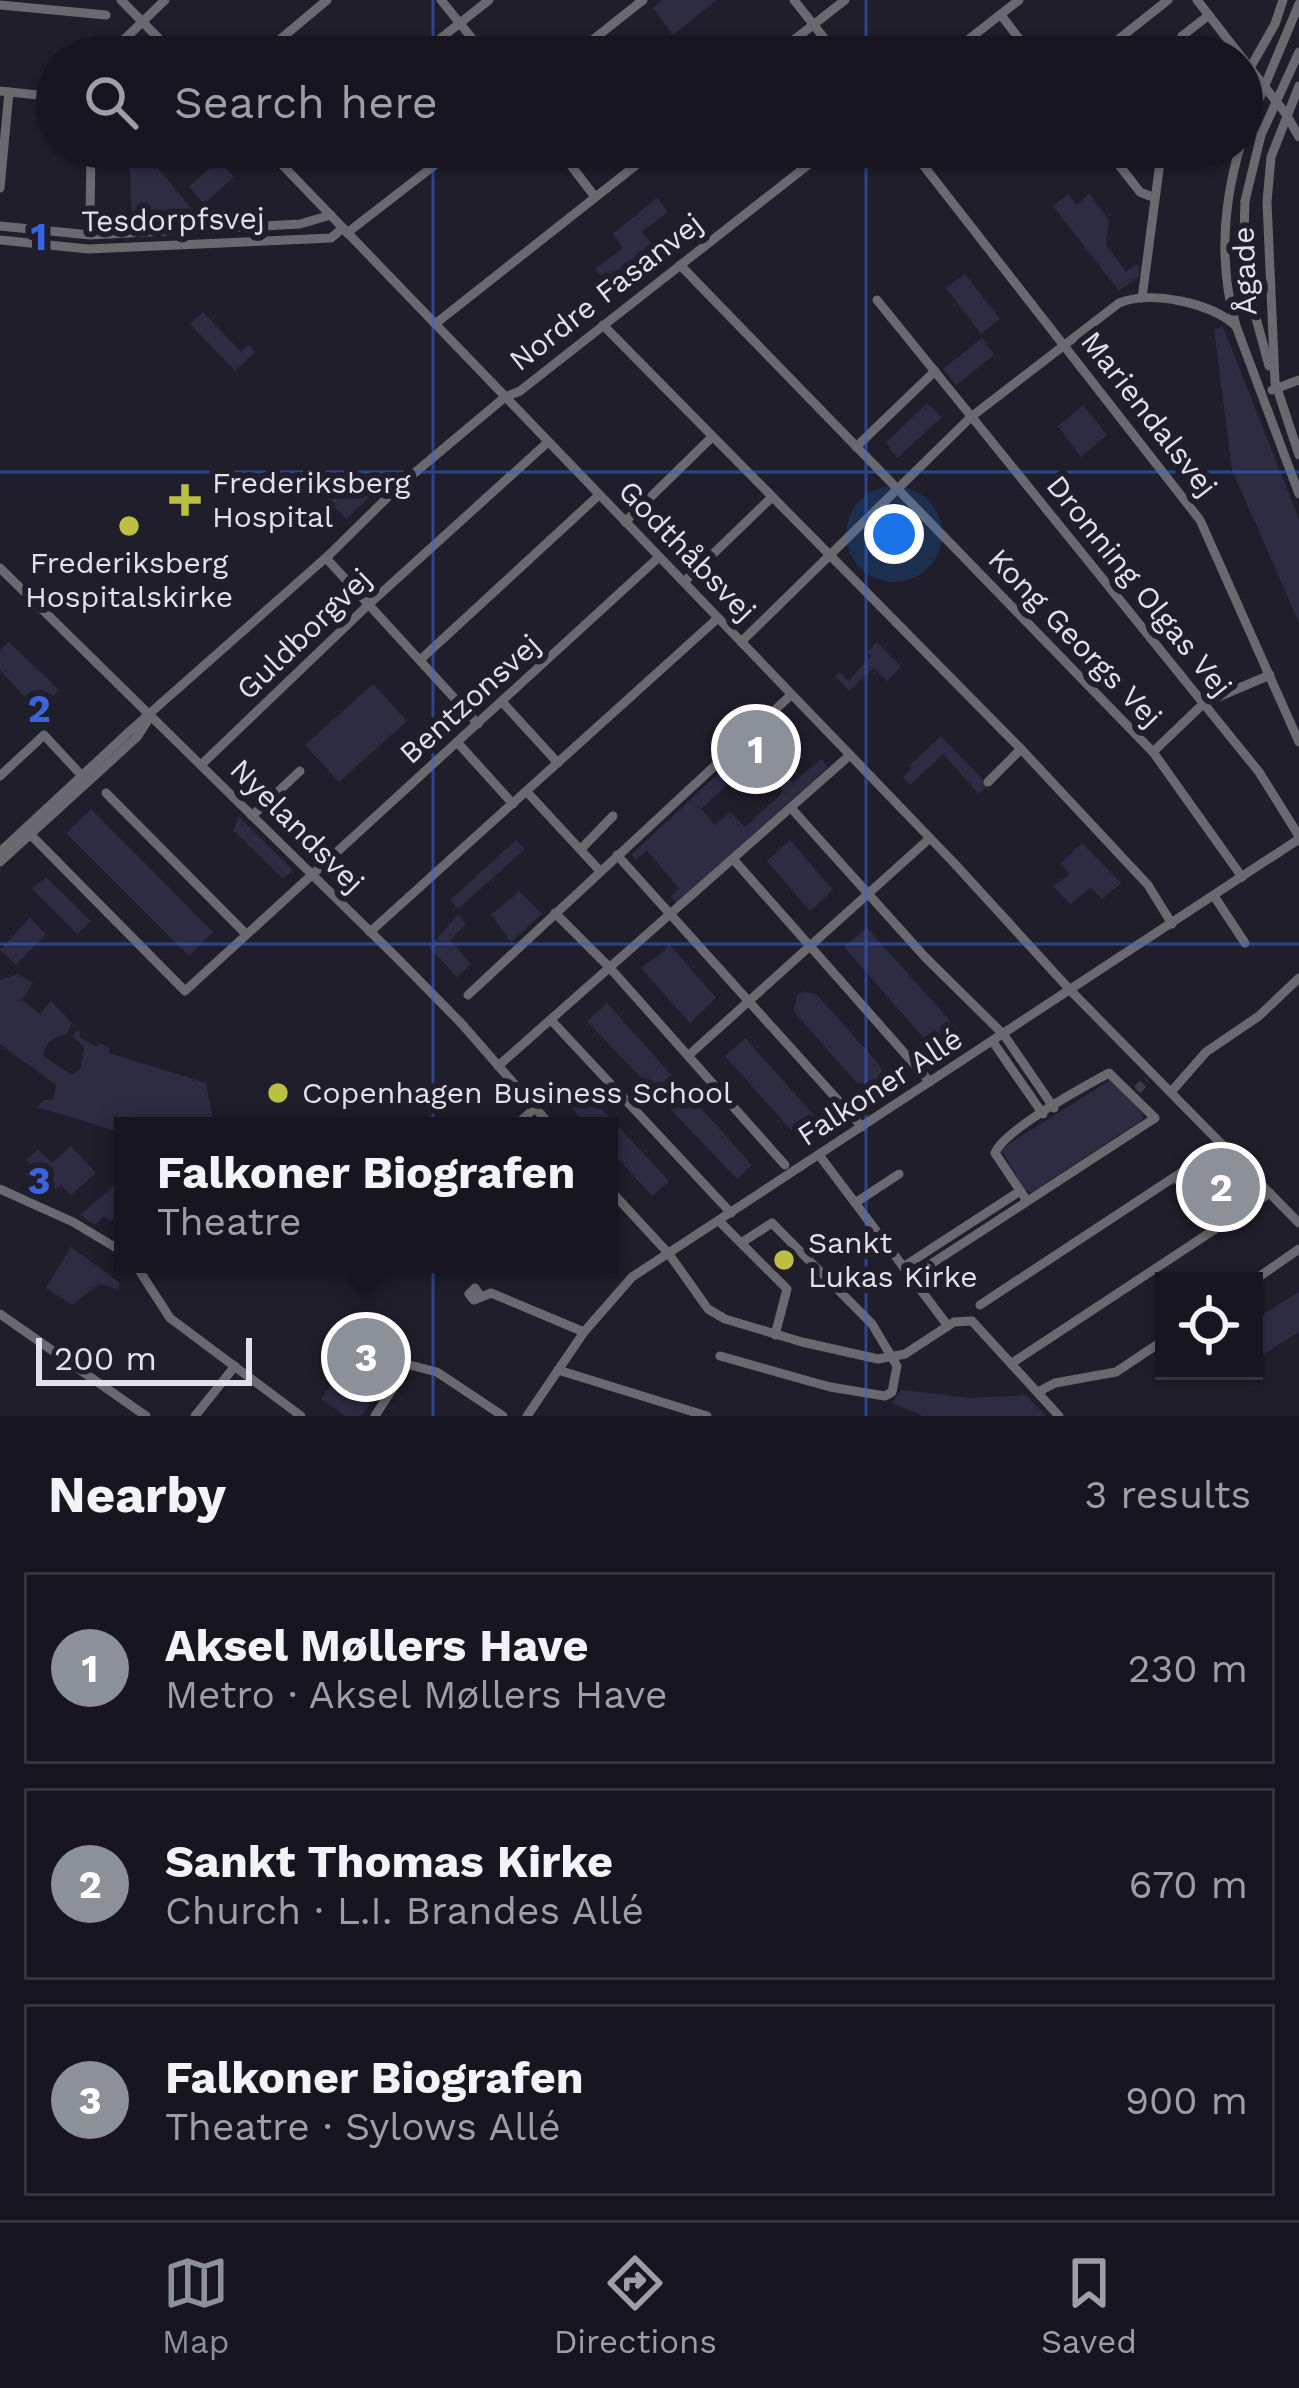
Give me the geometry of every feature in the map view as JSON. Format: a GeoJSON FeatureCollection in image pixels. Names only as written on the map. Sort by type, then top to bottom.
{"type":"FeatureCollection","features":[{"type":"Feature","properties":{"kind":"street"},"geometry":{"type":"LineString","coordinates":[[121,0],[156,36]]}},
{"type":"Feature","properties":{"kind":"street"},"geometry":{"type":"LineString","coordinates":[[128,36],[165,0]]}},
{"type":"Feature","properties":{"kind":"street"},"geometry":{"type":"LineString","coordinates":[[284,36],[327,0]]}},
{"type":"Feature","properties":{"kind":"street"},"geometry":{"type":"LineString","coordinates":[[441,0],[470,36]]}},
{"type":"Feature","properties":{"kind":"street"},"geometry":{"type":"LineString","coordinates":[[444,36],[489,0]]}},
{"type":"Feature","properties":{"kind":"street"},"geometry":{"type":"LineString","coordinates":[[598,36],[643,0]]}},
{"type":"Feature","properties":{"kind":"street"},"geometry":{"type":"LineString","coordinates":[[794,0],[822,36]]}},
{"type":"Feature","properties":{"kind":"street"},"geometry":{"type":"LineString","coordinates":[[799,36],[844,0]]}},
{"type":"Feature","properties":{"kind":"street"},"geometry":{"type":"LineString","coordinates":[[973,36],[1019,0]]}},
{"type":"Feature","properties":{"kind":"street"},"geometry":{"type":"LineString","coordinates":[[1123,36],[1168,0]]}},
{"type":"Feature","properties":{"kind":"street"},"geometry":{"type":"LineString","coordinates":[[1197,0],[1226,36]]}},
{"type":"Feature","properties":{"kind":"street"},"geometry":{"type":"LineString","coordinates":[[1263,45],[1282,0]]}},
{"type":"Feature","properties":{"kind":"street","name":"Ågade"},"geometry":{"type":"LineString","coordinates":[[1263,90],[1299,4]]}},
{"type":"Feature","properties":{"kind":"street"},"geometry":{"type":"LineString","coordinates":[[0,5],[106,15]]}},
{"type":"Feature","properties":{"kind":"street"},"geometry":{"type":"LineString","coordinates":[[1000,15],[1017,36]]}},
{"type":"Feature","properties":{"kind":"street"},"geometry":{"type":"LineString","coordinates":[[1182,36],[1210,15]]}},
{"type":"Feature","properties":{"kind":"street"},"geometry":{"type":"LineString","coordinates":[[1263,133],[1299,52]]}},
{"type":"Feature","properties":{"kind":"street"},"geometry":{"type":"LineString","coordinates":[[1263,85],[1299,137]]}},
{"type":"Feature","properties":{"kind":"street","name":"Ågade"},"geometry":{"type":"LineString","coordinates":[[1299,86],[1267,173],[1276,386],[1299,455]]}},
{"type":"Feature","properties":{"kind":"street"},"geometry":{"type":"LineString","coordinates":[[0,188],[4,92],[36,96]]}},
{"type":"Feature","properties":{"kind":"street"},"geometry":{"type":"LineString","coordinates":[[90,218],[91,168]]}},
{"type":"Feature","properties":{"kind":"street","name":"Godthåbsvej"},"geometry":{"type":"LineString","coordinates":[[286,168],[930,838],[1150,1077],[1171,1092],[1299,1222]]}},
{"type":"Feature","properties":{"kind":"street"},"geometry":{"type":"LineString","coordinates":[[345,230],[429,168]]}},
{"type":"Feature","properties":{"kind":"street"},"geometry":{"type":"LineString","coordinates":[[573,168],[595,197]]}},
{"type":"Feature","properties":{"kind":"street"},"geometry":{"type":"LineString","coordinates":[[435,324],[632,168]]}},
{"type":"Feature","properties":{"kind":"street","name":"Nordre Fasanvej"},"geometry":{"type":"LineString","coordinates":[[0,862],[8,849],[85,778],[136,737],[151,715],[413,477],[505,398],[520,392],[805,168]]}},
{"type":"Feature","properties":{"kind":"street","name":"Mariendalsvej"},"geometry":{"type":"LineString","coordinates":[[926,168],[1200,520],[1299,742]]}},
{"type":"Feature","properties":{"kind":"street"},"geometry":{"type":"LineString","coordinates":[[1121,168],[1140,192],[1155,198]]}},
{"type":"Feature","properties":{"kind":"street"},"geometry":{"type":"LineString","coordinates":[[1142,298],[1159,168]]}},
{"type":"Feature","properties":{"kind":"street","name":"Ågade"},"geometry":{"type":"LineString","coordinates":[[1235,168],[1228,198],[1225,263],[1231,309],[1299,494]]}},
{"type":"Feature","properties":{"kind":"street"},"geometry":{"type":"LineString","coordinates":[[1254,168],[1245,201],[1243,270],[1276,386]]}},
{"type":"Feature","properties":{"kind":"street","name":"Tesdorpfsvej"},"geometry":{"type":"LineString","coordinates":[[0,226],[89,235],[299,224],[332,215]]}},
{"type":"Feature","properties":{"kind":"street","name":"Tesdorpfsvej"},"geometry":{"type":"LineString","coordinates":[[0,240],[88,249],[331,238],[345,230]]}},
{"type":"Feature","properties":{"kind":"street","name":"Kong Georgs Vej"},"geometry":{"type":"LineString","coordinates":[[680,266],[1153,752],[1241,878]]}},
{"type":"Feature","properties":{"kind":"street"},"geometry":{"type":"LineString","coordinates":[[741,642],[970,417],[1119,303],[1142,298],[1204,305],[1236,326]]}},
{"type":"Feature","properties":{"kind":"street","name":"Dronning Olgas Vej"},"geometry":{"type":"LineString","coordinates":[[877,300],[1259,772],[1299,838]]}},
{"type":"Feature","properties":{"kind":"street"},"geometry":{"type":"LineString","coordinates":[[603,325],[1021,749],[1148,885],[1172,923]]}},
{"type":"Feature","properties":{"kind":"street"},"geometry":{"type":"LineString","coordinates":[[856,447],[934,371]]}},
{"type":"Feature","properties":{"kind":"street"},"geometry":{"type":"LineString","coordinates":[[1262,394],[1299,380]]}},
{"type":"Feature","properties":{"kind":"street"},"geometry":{"type":"LineString","coordinates":[[626,522],[712,437]]}},
{"type":"Feature","properties":{"kind":"street","name":"Guldborgvej"},"geometry":{"type":"LineString","coordinates":[[201,765],[548,442]]}},
{"type":"Feature","properties":{"kind":"street"},"geometry":{"type":"LineString","coordinates":[[420,660],[599,495]]}},
{"type":"Feature","properties":{"kind":"street"},"geometry":{"type":"LineString","coordinates":[[684,582],[772,497]]}},
{"type":"Feature","properties":{"kind":"street","name":"Bentzonsvej"},"geometry":{"type":"LineString","coordinates":[[28,832],[184,991],[659,557]]}},
{"type":"Feature","properties":{"kind":"street"},"geometry":{"type":"LineString","coordinates":[[326,558],[478,724]]}},
{"type":"Feature","properties":{"kind":"street","name":"Nyelandsvej"},"geometry":{"type":"LineString","coordinates":[[0,568],[451,1012],[543,1117]]}},
{"type":"Feature","properties":{"kind":"street"},"geometry":{"type":"LineString","coordinates":[[370,932],[510,800],[527,792],[718,619]]}},
{"type":"Feature","properties":{"kind":"street"},"geometry":{"type":"LineString","coordinates":[[1153,752],[1204,703],[1270,675]]}},
{"type":"Feature","properties":{"kind":"street"},"geometry":{"type":"LineString","coordinates":[[451,1012],[791,695]]}},
{"type":"Feature","properties":{"kind":"street"},"geometry":{"type":"LineString","coordinates":[[503,703],[558,763]]}},
{"type":"Feature","properties":{"kind":"street"},"geometry":{"type":"LineString","coordinates":[[0,776],[44,735],[85,778]]}},
{"type":"Feature","properties":{"kind":"street"},"geometry":{"type":"LineString","coordinates":[[458,742],[510,800]]}},
{"type":"Feature","properties":{"kind":"street"},"geometry":{"type":"LineString","coordinates":[[988,782],[1021,749]]}},
{"type":"Feature","properties":{"kind":"street"},"geometry":{"type":"LineString","coordinates":[[498,1066],[850,755]]}},
{"type":"Feature","properties":{"kind":"street"},"geometry":{"type":"LineString","coordinates":[[252,816],[300,771]]}},
{"type":"Feature","properties":{"kind":"street"},"geometry":{"type":"LineString","coordinates":[[527,792],[600,871]]}},
{"type":"Feature","properties":{"kind":"street"},"geometry":{"type":"LineString","coordinates":[[106,793],[245,932]]}},
{"type":"Feature","properties":{"kind":"street"},"geometry":{"type":"LineString","coordinates":[[790,808],[976,1012],[1054,1108]]}},
{"type":"Feature","properties":{"kind":"street"},"geometry":{"type":"LineString","coordinates":[[580,849],[613,816]]}},
{"type":"Feature","properties":{"kind":"street"},"geometry":{"type":"LineString","coordinates":[[0,835],[8,849]]}},
{"type":"Feature","properties":{"kind":"street"},"geometry":{"type":"LineString","coordinates":[[689,1055],[930,838]]}},
{"type":"Feature","properties":{"kind":"street","name":"Falkoner Allé"},"geometry":{"type":"LineString","coordinates":[[527,1416],[621,1286],[1299,838]]}},
{"type":"Feature","properties":{"kind":"street"},"geometry":{"type":"LineString","coordinates":[[617,855],[862,1127]]}},
{"type":"Feature","properties":{"kind":"street"},"geometry":{"type":"LineString","coordinates":[[733,859],[930,1082]]}},
{"type":"Feature","properties":{"kind":"street"},"geometry":{"type":"LineString","coordinates":[[1214,896],[1245,943]]}},
{"type":"Feature","properties":{"kind":"street"},"geometry":{"type":"LineString","coordinates":[[555,913],[785,1165]]}},
{"type":"Feature","properties":{"kind":"street"},"geometry":{"type":"LineString","coordinates":[[1171,1092],[1206,1052],[1259,1016],[1299,978]]}},
{"type":"Feature","properties":{"kind":"street"},"geometry":{"type":"LineString","coordinates":[[550,1020],[731,1214]]}},
{"type":"Feature","properties":{"kind":"street"},"geometry":{"type":"LineString","coordinates":[[998,1038],[1042,1114]]}},
{"type":"Feature","properties":{"kind":"street"},"geometry":{"type":"LineString","coordinates":[[907,1272],[1155,1118],[1135,1092],[1108,1073],[999,1143],[994,1153],[1023,1196]]}},
{"type":"Feature","properties":{"kind":"street"},"geometry":{"type":"LineString","coordinates":[[525,1117],[535,1108]]}},
{"type":"Feature","properties":{"kind":"street"},"geometry":{"type":"LineString","coordinates":[[980,1305],[1223,1145]]}},
{"type":"Feature","properties":{"kind":"street"},"geometry":{"type":"LineString","coordinates":[[819,1155],[948,1326]]}},
{"type":"Feature","properties":{"kind":"street"},"geometry":{"type":"LineString","coordinates":[[855,1203],[899,1174]]}},
{"type":"Feature","properties":{"kind":"street"},"geometry":{"type":"LineString","coordinates":[[1175,1177],[1222,1224]]}},
{"type":"Feature","properties":{"kind":"street"},"geometry":{"type":"LineString","coordinates":[[0,1189],[114,1247]]}},
{"type":"Feature","properties":{"kind":"street"},"geometry":{"type":"LineString","coordinates":[[1012,1363],[1270,1192]]}},
{"type":"Feature","properties":{"kind":"street"},"geometry":{"type":"LineString","coordinates":[[618,1199],[715,1314],[775,1335],[878,1359],[893,1358],[948,1326],[972,1321],[1059,1416]]}},
{"type":"Feature","properties":{"kind":"street"},"geometry":{"type":"LineString","coordinates":[[719,1221],[787,1289],[775,1335]]}},
{"type":"Feature","properties":{"kind":"street"},"geometry":{"type":"LineString","coordinates":[[720,1356],[830,1387],[885,1396],[893,1390],[897,1366],[872,1324],[772,1223],[741,1243]]}},
{"type":"Feature","properties":{"kind":"street"},"geometry":{"type":"LineString","coordinates":[[1263,1274],[1299,1250]]}},
{"type":"Feature","properties":{"kind":"street"},"geometry":{"type":"LineString","coordinates":[[141,1273],[167,1316],[301,1416]]}},
{"type":"Feature","properties":{"kind":"street"},"geometry":{"type":"LineString","coordinates":[[481,1295],[490,1293],[584,1332]]}},
{"type":"Feature","properties":{"kind":"street"},"geometry":{"type":"LineString","coordinates":[[0,1314],[146,1416]]}},
{"type":"Feature","properties":{"kind":"street"},"geometry":{"type":"LineString","coordinates":[[1038,1391],[1055,1383],[1116,1372],[1155,1346]]}},
{"type":"Feature","properties":{"kind":"street"},"geometry":{"type":"LineString","coordinates":[[375,1416],[405,1365],[437,1372],[503,1416]]}},
{"type":"Feature","properties":{"kind":"street"},"geometry":{"type":"LineString","coordinates":[[195,1416],[236,1366]]}},
{"type":"Feature","properties":{"kind":"street"},"geometry":{"type":"LineString","coordinates":[[558,1370],[707,1416]]}},
{"type":"Feature","properties":{"kind":"shaded area"},"geometry":{"type":"Polygon","coordinates":[[[662,0],[717,0],[673,35],[653,8],[662,0]]]}},
{"type":"Feature","properties":{"kind":"shaded area"},"geometry":{"type":"Polygon","coordinates":[[[130,168],[158,168],[202,221],[132,224],[130,168]]]}},
{"type":"Feature","properties":{"kind":"shaded area"},"geometry":{"type":"Polygon","coordinates":[[[209,168],[226,168],[234,177],[204,204],[189,187],[209,168]]]}},
{"type":"Feature","properties":{"kind":"shaded area"},"geometry":{"type":"Polygon","coordinates":[[[1068,194],[1077,205],[1089,194],[1109,220],[1106,245],[1126,272],[1137,264],[1139,276],[1119,291],[1053,206],[1068,194]]]}},
{"type":"Feature","properties":{"kind":"shaded area"},"geometry":{"type":"Polygon","coordinates":[[[657,198],[668,212],[642,232],[654,246],[621,271],[632,287],[618,298],[595,269],[623,248],[613,234],[657,198]]]}},
{"type":"Feature","properties":{"kind":"shaded area"},"geometry":{"type":"Polygon","coordinates":[[[965,274],[1000,319],[981,334],[946,288],[965,274]]]}},
{"type":"Feature","properties":{"kind":"shaded area"},"geometry":{"type":"Polygon","coordinates":[[[203,312],[241,352],[249,345],[255,352],[235,371],[190,324],[203,312]]]}},
{"type":"Feature","properties":{"kind":"shaded area"},"geometry":{"type":"Polygon","coordinates":[[[1223,327],[1299,519],[1299,623],[1232,470],[1214,329],[1223,327]]]}},
{"type":"Feature","properties":{"kind":"shaded area"},"geometry":{"type":"Polygon","coordinates":[[[982,338],[994,355],[956,385],[943,369],[982,338]]]}},
{"type":"Feature","properties":{"kind":"shaded area"},"geometry":{"type":"Polygon","coordinates":[[[927,403],[942,417],[897,458],[886,443],[927,403]]]}},
{"type":"Feature","properties":{"kind":"shaded area"},"geometry":{"type":"Polygon","coordinates":[[[1083,405],[1107,435],[1081,457],[1058,426],[1083,405]]]}},
{"type":"Feature","properties":{"kind":"shaded area"},"geometry":{"type":"Polygon","coordinates":[[[356,474],[370,489],[385,476],[388,480],[346,519],[328,500],[356,474]]]}},
{"type":"Feature","properties":{"kind":"shaded area"},"geometry":{"type":"Polygon","coordinates":[[[9,642],[59,690],[38,711],[0,670],[0,650],[9,642]]]}},
{"type":"Feature","properties":{"kind":"shaded area"},"geometry":{"type":"Polygon","coordinates":[[[877,642],[901,667],[887,681],[874,668],[849,691],[835,676],[839,672],[849,681],[877,642]]]}},
{"type":"Feature","properties":{"kind":"shaded area"},"geometry":{"type":"Polygon","coordinates":[[[373,684],[407,721],[339,782],[305,745],[373,684]]]}},
{"type":"Feature","properties":{"kind":"shaded area"},"geometry":{"type":"Polygon","coordinates":[[[769,726],[778,735],[768,745],[767,767],[747,766],[701,809],[715,825],[730,812],[745,827],[781,794],[782,780],[795,781],[821,759],[828,767],[676,903],[671,897],[679,888],[647,851],[635,860],[632,854],[769,726]]]}},
{"type":"Feature","properties":{"kind":"shaded area"},"geometry":{"type":"Polygon","coordinates":[[[941,736],[988,785],[979,794],[943,754],[910,785],[903,777],[941,736]]]}},
{"type":"Feature","properties":{"kind":"shaded area"},"geometry":{"type":"Polygon","coordinates":[[[91,809],[213,932],[189,956],[66,833],[91,809]]]}},
{"type":"Feature","properties":{"kind":"shaded area"},"geometry":{"type":"Polygon","coordinates":[[[238,816],[293,870],[283,879],[234,831],[238,816]]]}},
{"type":"Feature","properties":{"kind":"shaded area"},"geometry":{"type":"Polygon","coordinates":[[[516,840],[525,849],[458,909],[450,900],[516,840]]]}},
{"type":"Feature","properties":{"kind":"shaded area"},"geometry":{"type":"Polygon","coordinates":[[[790,840],[833,890],[810,911],[767,861],[790,840]]]}},
{"type":"Feature","properties":{"kind":"shaded area"},"geometry":{"type":"Polygon","coordinates":[[[1082,843],[1121,883],[1102,899],[1091,888],[1070,904],[1053,886],[1070,874],[1061,863],[1082,843]]]}},
{"type":"Feature","properties":{"kind":"shaded area"},"geometry":{"type":"Polygon","coordinates":[[[46,877],[91,921],[77,934],[32,889],[46,877]]]}},
{"type":"Feature","properties":{"kind":"shaded area"},"geometry":{"type":"Polygon","coordinates":[[[519,891],[542,914],[511,942],[491,915],[519,891]]]}},
{"type":"Feature","properties":{"kind":"shaded area"},"geometry":{"type":"Polygon","coordinates":[[[458,915],[466,924],[450,940],[471,964],[457,977],[429,947],[458,915]]]}},
{"type":"Feature","properties":{"kind":"shaded area"},"geometry":{"type":"Polygon","coordinates":[[[30,918],[46,934],[16,965],[0,950],[30,918]]]}},
{"type":"Feature","properties":{"kind":"shaded area"},"geometry":{"type":"Polygon","coordinates":[[[867,928],[961,1033],[934,1050],[844,947],[867,928]]]}},
{"type":"Feature","properties":{"kind":"shaded area"},"geometry":{"type":"Polygon","coordinates":[[[668,943],[716,998],[690,1023],[641,968],[668,943]]]}},
{"type":"Feature","properties":{"kind":"shaded area"},"geometry":{"type":"Polygon","coordinates":[[[18,974],[33,983],[22,1000],[40,1014],[51,1001],[72,1023],[66,1035],[48,1044],[43,1056],[72,1075],[81,1068],[84,1047],[72,1036],[79,1030],[80,1037],[96,1047],[99,1043],[109,1048],[109,1053],[206,1083],[212,1117],[114,1117],[114,1130],[37,1107],[44,1100],[53,1100],[56,1085],[0,1044],[0,980],[18,974]]]}},
{"type":"Feature","properties":{"kind":"shaded area"},"geometry":{"type":"Polygon","coordinates":[[[804,991],[817,995],[876,1061],[882,1069],[876,1081],[856,1082],[794,1012],[797,995],[804,991]]]}},
{"type":"Feature","properties":{"kind":"shaded area"},"geometry":{"type":"Polygon","coordinates":[[[607,1003],[752,1165],[737,1179],[587,1021],[607,1003]]]}},
{"type":"Feature","properties":{"kind":"shaded area"},"geometry":{"type":"Polygon","coordinates":[[[745,1038],[821,1123],[798,1138],[725,1056],[745,1038]]]}},
{"type":"Feature","properties":{"kind":"shaded area"},"geometry":{"type":"Polygon","coordinates":[[[1110,1080],[1143,1113],[1142,1120],[1032,1192],[1025,1191],[1001,1149],[1110,1080]]]}},
{"type":"Feature","properties":{"kind":"shaded area"},"geometry":{"type":"Polygon","coordinates":[[[587,1093],[609,1117],[580,1117],[571,1107],[587,1093]]]}},
{"type":"Feature","properties":{"kind":"shaded area"},"geometry":{"type":"Polygon","coordinates":[[[618,1126],[669,1181],[652,1196],[618,1159],[618,1126]]]}},
{"type":"Feature","properties":{"kind":"shaded area"},"geometry":{"type":"Polygon","coordinates":[[[71,1146],[96,1173],[71,1195],[61,1185],[54,1190],[26,1160],[38,1149],[52,1163],[71,1146]]]}},
{"type":"Feature","properties":{"kind":"shaded area"},"geometry":{"type":"Polygon","coordinates":[[[114,1186],[110,1221],[104,1216],[95,1225],[80,1215],[114,1186]]]}},
{"type":"Feature","properties":{"kind":"shaded area"},"geometry":{"type":"Polygon","coordinates":[[[71,1247],[120,1283],[118,1289],[99,1284],[72,1305],[46,1288],[71,1247]]]}},
{"type":"Feature","properties":{"kind":"shaded area"},"geometry":{"type":"Polygon","coordinates":[[[1299,1292],[1299,1332],[1263,1354],[1263,1314],[1299,1292]]]}},
{"type":"Feature","properties":{"kind":"shaded area"},"geometry":{"type":"Polygon","coordinates":[[[334,1381],[370,1404],[361,1416],[345,1416],[321,1399],[334,1381]]]}},
{"type":"Feature","properties":{"kind":"shaded area"},"geometry":{"type":"Polygon","coordinates":[[[901,1390],[972,1398],[1026,1395],[1046,1416],[923,1416],[892,1403],[901,1390]]]}},
{"type":"Feature","properties":{"kind":"tunnel"},"geometry":{"type":"LineString","coordinates":[[1137,1090],[1147,1080]]}},
{"type":"Feature","properties":{"kind":"place","name":"Frederiksberg Hospital"},"geometry":{"type":"Point","coordinates":[185,500]}},
{"type":"Feature","properties":{"kind":"place","name":"Frederiksberg Hospitalskirke"},"geometry":{"type":"Point","coordinates":[129,526]}},
{"type":"Feature","properties":{"kind":"place","name":"Aksel Møllers Have"},"geometry":{"type":"Point","coordinates":[756,749]}},
{"type":"Feature","properties":{"kind":"place","name":"Copenhagen Business School"},"geometry":{"type":"Point","coordinates":[278,1093]}},
{"type":"Feature","properties":{"kind":"place","name":"Sankt Thomas Kirke"},"geometry":{"type":"Point","coordinates":[1221,1187]}},
{"type":"Feature","properties":{"kind":"place","name":"Sankt Lukas Kirke"},"geometry":{"type":"Point","coordinates":[784,1260]}},
{"type":"Feature","properties":{"kind":"place","name":"Falkoner Biografen"},"geometry":{"type":"Point","coordinates":[366,1357]}}]}
